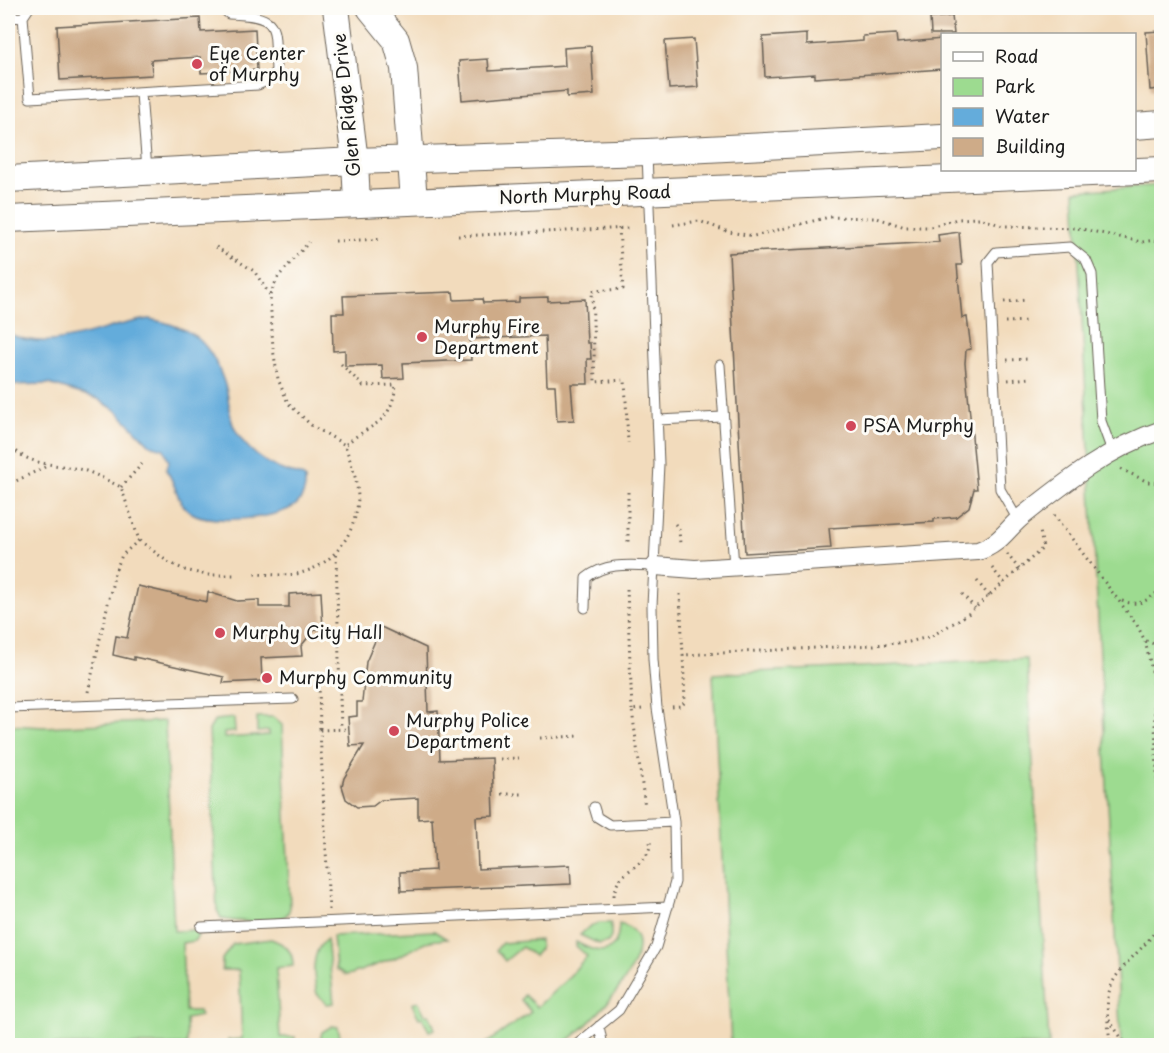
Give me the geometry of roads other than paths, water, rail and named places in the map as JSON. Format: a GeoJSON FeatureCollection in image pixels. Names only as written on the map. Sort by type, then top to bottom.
{"type":"FeatureCollection","features":[{"type":"Feature","properties":{"kind":"main road","name":"Glen Ridge Drive"},"geometry":{"type":"LineString","coordinates":[[336,8],[355,161],[357,203]]}},
{"type":"Feature","properties":{"kind":"main road"},"geometry":{"type":"LineString","coordinates":[[370,8],[396,40],[404,68],[414,201]]}},
{"type":"Feature","properties":{"kind":"main road"},"geometry":{"type":"LineString","coordinates":[[1136,126],[1161,124]]}},
{"type":"Feature","properties":{"kind":"main road"},"geometry":{"type":"LineString","coordinates":[[8,179],[355,161],[647,152],[941,137]]}},
{"type":"Feature","properties":{"kind":"main road","name":"North Murphy Road"},"geometry":{"type":"LineString","coordinates":[[8,219],[1161,170]]}},
{"type":"Feature","properties":{"kind":"street"},"geometry":{"type":"LineString","coordinates":[[655,566],[695,569],[734,567],[978,551],[991,548],[1018,520],[1112,451],[1161,430]]}},
{"type":"Feature","properties":{"kind":"lane"},"geometry":{"type":"LineString","coordinates":[[29,8],[23,17],[30,98],[141,94],[258,86],[276,71],[274,31],[269,20],[258,15],[229,14],[222,8]]}},
{"type":"Feature","properties":{"kind":"lane"},"geometry":{"type":"LineString","coordinates":[[8,18],[23,17]]}},
{"type":"Feature","properties":{"kind":"lane"},"geometry":{"type":"LineString","coordinates":[[141,94],[147,172]]}},
{"type":"Feature","properties":{"kind":"lane"},"geometry":{"type":"LineString","coordinates":[[575,1046],[619,1010],[656,948],[675,882],[674,822],[654,679],[652,606],[660,464],[647,152]]}},
{"type":"Feature","properties":{"kind":"lane"},"geometry":{"type":"LineString","coordinates":[[1018,520],[1000,489],[988,262],[996,252],[1070,247],[1086,260],[1092,274],[1101,421],[1112,451]]}},
{"type":"Feature","properties":{"kind":"lane"},"geometry":{"type":"LineString","coordinates":[[720,365],[734,567]]}},
{"type":"Feature","properties":{"kind":"lane"},"geometry":{"type":"LineString","coordinates":[[658,420],[723,417]]}},
{"type":"Feature","properties":{"kind":"lane"},"geometry":{"type":"LineString","coordinates":[[585,608],[586,578],[598,568],[622,565],[655,566]]}},
{"type":"Feature","properties":{"kind":"lane"},"geometry":{"type":"LineString","coordinates":[[8,708],[293,699]]}},
{"type":"Feature","properties":{"kind":"lane"},"geometry":{"type":"LineString","coordinates":[[594,807],[597,817],[610,825],[674,822]]}},
{"type":"Feature","properties":{"kind":"lane"},"geometry":{"type":"LineString","coordinates":[[201,927],[668,907]]}},
{"type":"Feature","properties":{"kind":"lane"},"geometry":{"type":"LineString","coordinates":[[599,1026],[603,1046]]}},
{"type":"Feature","properties":{"kind":"water"},"geometry":{"type":"Polygon","coordinates":[[[149,319],[165,322],[189,332],[207,349],[221,372],[231,419],[245,444],[264,461],[305,478],[304,492],[297,504],[261,517],[214,519],[201,517],[187,509],[180,499],[166,470],[169,462],[164,449],[150,445],[117,411],[98,399],[49,384],[8,385],[8,333],[25,339],[59,340],[149,319]]]}},
{"type":"Feature","properties":{"kind":"place","name":"Eye Center of Murphy"},"geometry":{"type":"Point","coordinates":[197,64]}},
{"type":"Feature","properties":{"kind":"place","name":"Murphy Fire Department"},"geometry":{"type":"Point","coordinates":[422,337]}},
{"type":"Feature","properties":{"kind":"place","name":"PSA Murphy"},"geometry":{"type":"Point","coordinates":[851,426]}},
{"type":"Feature","properties":{"kind":"place","name":"Murphy City Hall"},"geometry":{"type":"Point","coordinates":[220,633]}},
{"type":"Feature","properties":{"kind":"place","name":"Murphy Community"},"geometry":{"type":"Point","coordinates":[267,678]}},
{"type":"Feature","properties":{"kind":"place","name":"Murphy Police Department"},"geometry":{"type":"Point","coordinates":[394,731]}}]}
